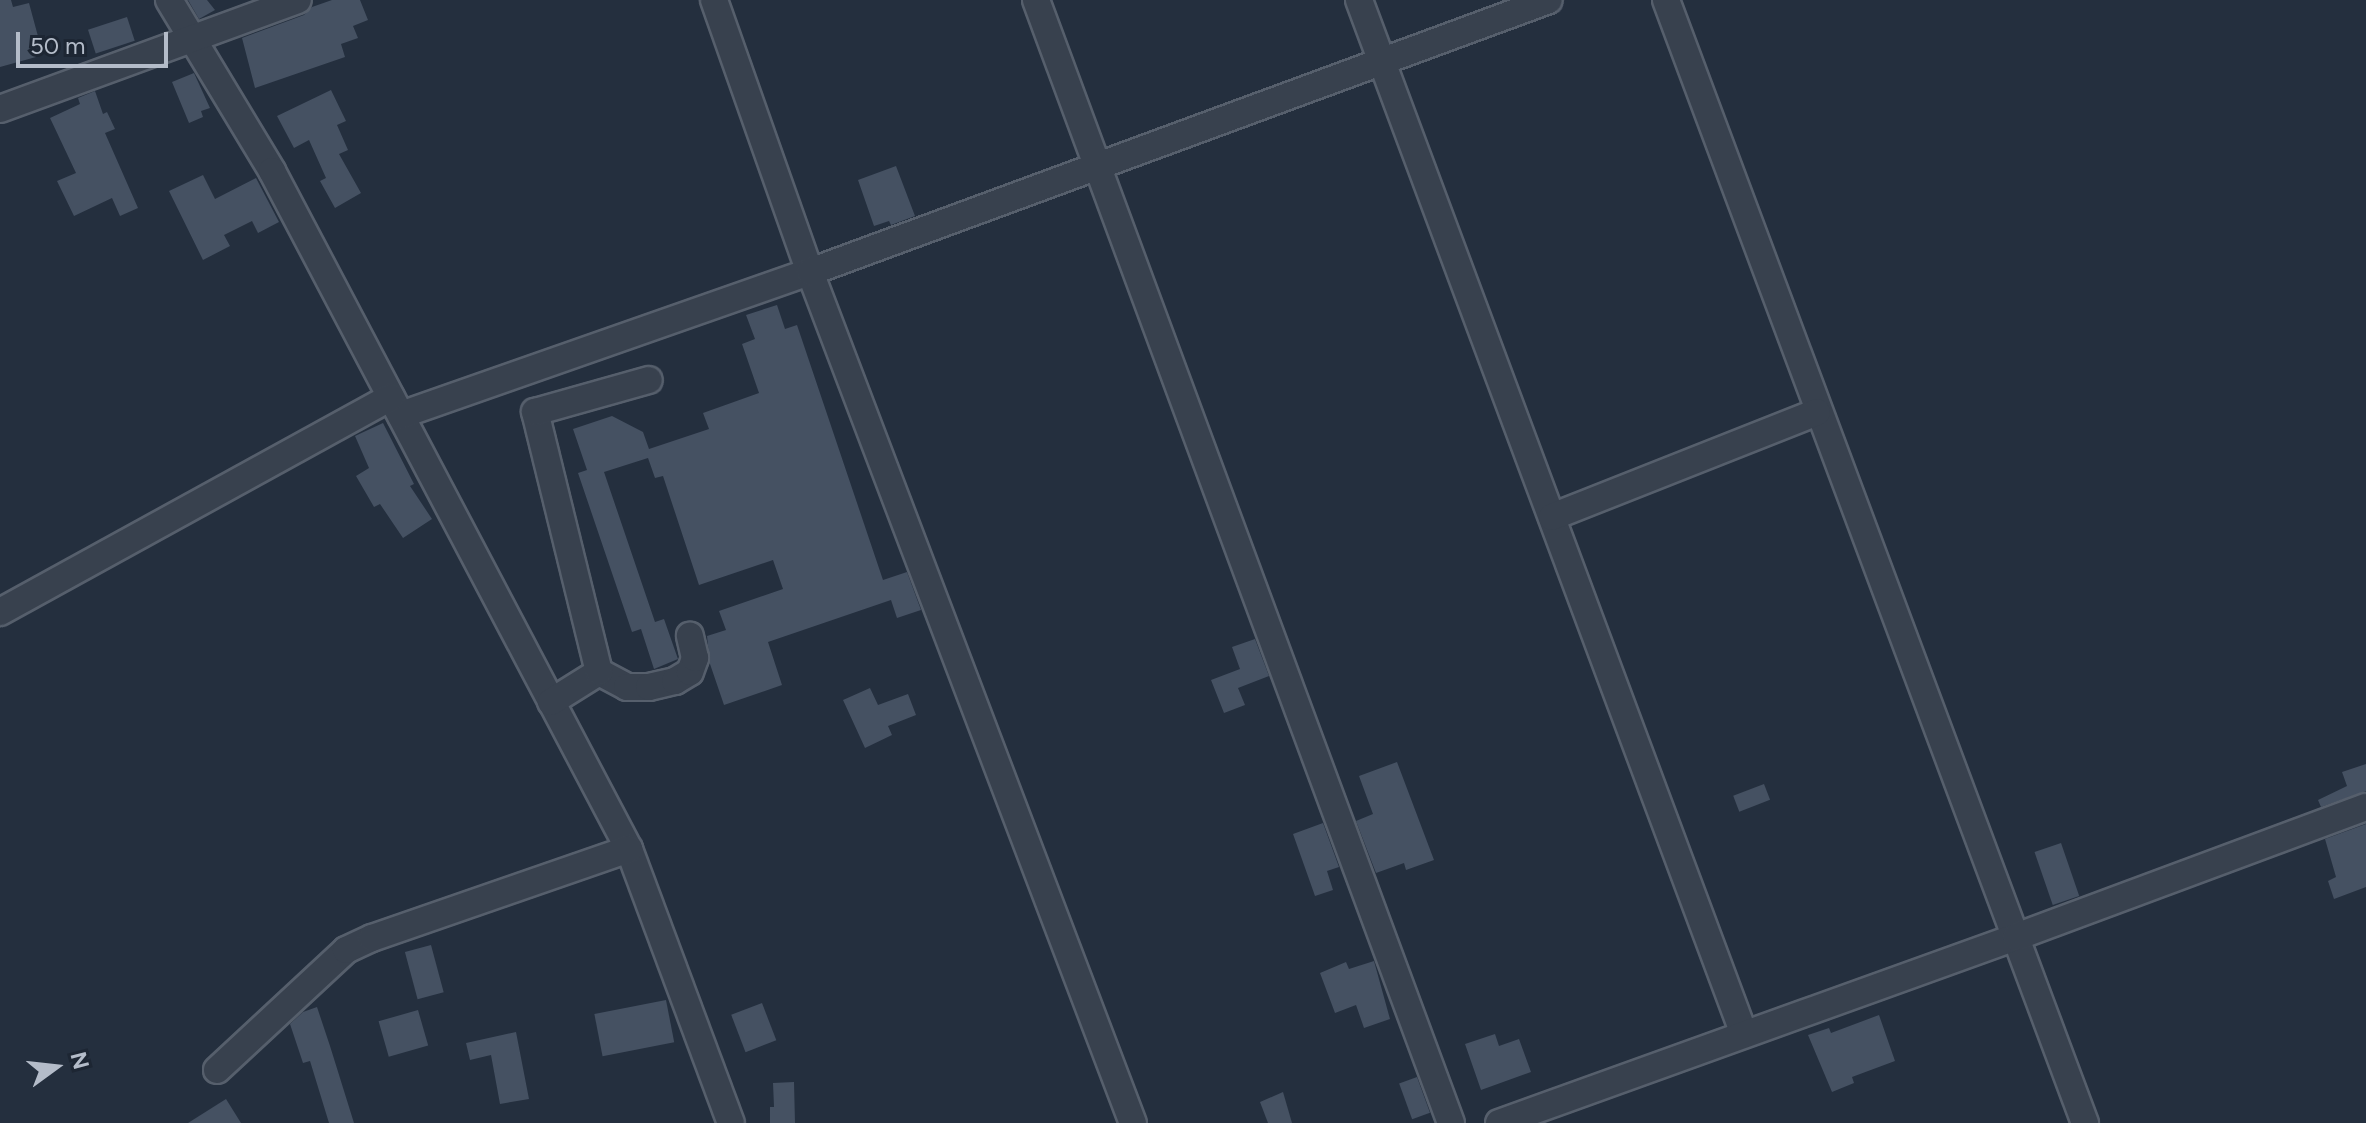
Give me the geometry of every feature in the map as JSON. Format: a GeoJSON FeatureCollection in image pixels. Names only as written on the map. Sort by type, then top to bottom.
{"type":"FeatureCollection","features":[{"type":"Feature","properties":{"kind":"street"},"geometry":{"type":"LineString","coordinates":[[169,0],[272,171],[629,849],[731,1123]]}},
{"type":"Feature","properties":{"kind":"street"},"geometry":{"type":"LineString","coordinates":[[0,109],[298,0]]}},
{"type":"Feature","properties":{"kind":"street"},"geometry":{"type":"LineString","coordinates":[[714,0],[810,272],[1133,1123]]}},
{"type":"Feature","properties":{"kind":"street"},"geometry":{"type":"LineString","coordinates":[[1036,0],[1451,1123]]}},
{"type":"Feature","properties":{"kind":"street"},"geometry":{"type":"LineString","coordinates":[[1359,0],[1744,1034]]}},
{"type":"Feature","properties":{"kind":"street"},"geometry":{"type":"LineString","coordinates":[[0,612],[396,406],[810,272],[1549,0]]}},
{"type":"Feature","properties":{"kind":"street"},"geometry":{"type":"LineString","coordinates":[[1666,0],[1817,412],[2085,1123]]}},
{"type":"Feature","properties":{"kind":"street"},"geometry":{"type":"LineString","coordinates":[[649,380],[535,412],[599,672],[627,687],[649,687],[675,681],[690,672],[695,658],[690,636]]}},
{"type":"Feature","properties":{"kind":"street"},"geometry":{"type":"LineString","coordinates":[[1552,517],[1817,412]]}},
{"type":"Feature","properties":{"kind":"street"},"geometry":{"type":"LineString","coordinates":[[551,702],[599,672]]}},
{"type":"Feature","properties":{"kind":"street"},"geometry":{"type":"LineString","coordinates":[[1499,1123],[2366,807]]}},
{"type":"Feature","properties":{"kind":"street"},"geometry":{"type":"LineString","coordinates":[[217,1070],[346,950],[372,938],[629,849]]}},
{"type":"Feature","properties":{"kind":"building"},"geometry":{"type":"Polygon","coordinates":[[[0,0],[11,0],[13,7],[29,3],[39,40],[31,42],[36,57],[0,67],[0,0]]]}},
{"type":"Feature","properties":{"kind":"building"},"geometry":{"type":"Polygon","coordinates":[[[188,0],[207,0],[215,10],[199,19],[188,0]]]}},
{"type":"Feature","properties":{"kind":"building"},"geometry":{"type":"Polygon","coordinates":[[[332,0],[360,0],[368,20],[353,26],[358,38],[341,44],[345,57],[255,88],[242,38],[304,15],[312,7],[332,0]]]}},
{"type":"Feature","properties":{"kind":"building"},"geometry":{"type":"Polygon","coordinates":[[[127,17],[135,41],[96,53],[88,30],[127,17]]]}},
{"type":"Feature","properties":{"kind":"building"},"geometry":{"type":"Polygon","coordinates":[[[194,73],[210,108],[201,111],[203,117],[189,123],[172,82],[194,73]]]}},
{"type":"Feature","properties":{"kind":"building"},"geometry":{"type":"Polygon","coordinates":[[[331,90],[346,121],[337,125],[348,150],[339,154],[361,193],[335,208],[320,181],[326,178],[309,140],[294,148],[277,116],[331,90]]]}},
{"type":"Feature","properties":{"kind":"building"},"geometry":{"type":"Polygon","coordinates":[[[95,91],[103,114],[107,112],[115,129],[105,133],[138,208],[120,216],[112,198],[74,216],[57,181],[76,173],[50,118],[80,104],[78,98],[95,91]]]}},
{"type":"Feature","properties":{"kind":"building"},"geometry":{"type":"Polygon","coordinates":[[[896,166],[915,216],[891,225],[889,221],[874,226],[858,180],[896,166]]]}},
{"type":"Feature","properties":{"kind":"building"},"geometry":{"type":"Polygon","coordinates":[[[203,175],[215,199],[256,178],[279,222],[258,233],[252,221],[224,235],[230,246],[203,260],[169,191],[203,175]]]}},
{"type":"Feature","properties":{"kind":"building"},"geometry":{"type":"Polygon","coordinates":[[[777,305],[785,329],[797,325],[883,580],[907,572],[921,610],[897,618],[891,600],[768,642],[782,685],[724,705],[710,664],[707,636],[726,630],[719,611],[783,589],[773,560],[699,585],[663,476],[655,478],[648,458],[604,472],[655,622],[664,619],[678,659],[654,669],[641,629],[632,632],[578,473],[587,470],[573,429],[612,416],[643,432],[649,449],[709,429],[703,413],[759,393],[742,344],[755,339],[746,315],[777,305]]]}},
{"type":"Feature","properties":{"kind":"building"},"geometry":{"type":"Polygon","coordinates":[[[383,423],[414,484],[410,486],[432,519],[403,538],[380,504],[374,507],[356,476],[369,468],[355,436],[383,423]]]}},
{"type":"Feature","properties":{"kind":"building"},"geometry":{"type":"Polygon","coordinates":[[[1255,639],[1269,676],[1238,688],[1245,705],[1224,713],[1211,680],[1240,669],[1232,647],[1255,639]]]}},
{"type":"Feature","properties":{"kind":"building"},"geometry":{"type":"Polygon","coordinates":[[[870,688],[878,705],[908,694],[916,715],[888,726],[892,735],[865,748],[843,700],[870,688]]]}},
{"type":"Feature","properties":{"kind":"building"},"geometry":{"type":"Polygon","coordinates":[[[1397,762],[1434,860],[1406,870],[1404,863],[1376,873],[1356,821],[1373,814],[1359,776],[1397,762]]]}},
{"type":"Feature","properties":{"kind":"building"},"geometry":{"type":"Polygon","coordinates":[[[2366,764],[2366,791],[2321,807],[2318,800],[2347,786],[2342,772],[2366,764]]]}},
{"type":"Feature","properties":{"kind":"building"},"geometry":{"type":"Polygon","coordinates":[[[1764,784],[1770,800],[1739,812],[1733,796],[1764,784]]]}},
{"type":"Feature","properties":{"kind":"building"},"geometry":{"type":"Polygon","coordinates":[[[1323,823],[1339,867],[1327,871],[1333,890],[1315,896],[1293,834],[1323,823]]]}},
{"type":"Feature","properties":{"kind":"building"},"geometry":{"type":"Polygon","coordinates":[[[2366,824],[2366,887],[2334,899],[2328,881],[2336,877],[2325,839],[2366,824]]]}},
{"type":"Feature","properties":{"kind":"building"},"geometry":{"type":"Polygon","coordinates":[[[2061,843],[2079,896],[2053,905],[2035,852],[2061,843]]]}},
{"type":"Feature","properties":{"kind":"building"},"geometry":{"type":"Polygon","coordinates":[[[431,945],[444,992],[418,999],[405,952],[431,945]]]}},
{"type":"Feature","properties":{"kind":"building"},"geometry":{"type":"Polygon","coordinates":[[[1374,961],[1390,1019],[1364,1028],[1356,1005],[1335,1013],[1320,973],[1346,962],[1349,969],[1374,961]]]}},
{"type":"Feature","properties":{"kind":"building"},"geometry":{"type":"Polygon","coordinates":[[[666,1000],[674,1042],[603,1056],[594,1014],[666,1000]]]}},
{"type":"Feature","properties":{"kind":"building"},"geometry":{"type":"Polygon","coordinates":[[[762,1003],[776,1040],[746,1052],[731,1015],[762,1003]]]}},
{"type":"Feature","properties":{"kind":"building"},"geometry":{"type":"Polygon","coordinates":[[[317,1007],[354,1123],[329,1123],[310,1061],[303,1063],[290,1024],[303,1012],[317,1007]]]}},
{"type":"Feature","properties":{"kind":"building"},"geometry":{"type":"Polygon","coordinates":[[[418,1010],[428,1046],[389,1057],[379,1021],[418,1010]]]}},
{"type":"Feature","properties":{"kind":"building"},"geometry":{"type":"Polygon","coordinates":[[[1879,1015],[1895,1061],[1852,1077],[1854,1083],[1832,1092],[1808,1035],[1829,1028],[1831,1033],[1879,1015]]]}},
{"type":"Feature","properties":{"kind":"building"},"geometry":{"type":"Polygon","coordinates":[[[516,1032],[529,1099],[500,1104],[491,1055],[470,1060],[466,1043],[516,1032]]]}},
{"type":"Feature","properties":{"kind":"building"},"geometry":{"type":"Polygon","coordinates":[[[1495,1034],[1499,1046],[1519,1039],[1531,1072],[1481,1090],[1465,1044],[1495,1034]]]}},
{"type":"Feature","properties":{"kind":"building"},"geometry":{"type":"Polygon","coordinates":[[[1417,1077],[1430,1113],[1412,1119],[1399,1083],[1417,1077]]]}},
{"type":"Feature","properties":{"kind":"building"},"geometry":{"type":"Polygon","coordinates":[[[794,1082],[795,1123],[770,1123],[770,1107],[774,1107],[773,1083],[794,1082]]]}},
{"type":"Feature","properties":{"kind":"building"},"geometry":{"type":"Polygon","coordinates":[[[1283,1092],[1292,1123],[1268,1123],[1260,1102],[1283,1092]]]}},
{"type":"Feature","properties":{"kind":"building"},"geometry":{"type":"Polygon","coordinates":[[[226,1099],[241,1123],[188,1123],[226,1099]]]}}]}
